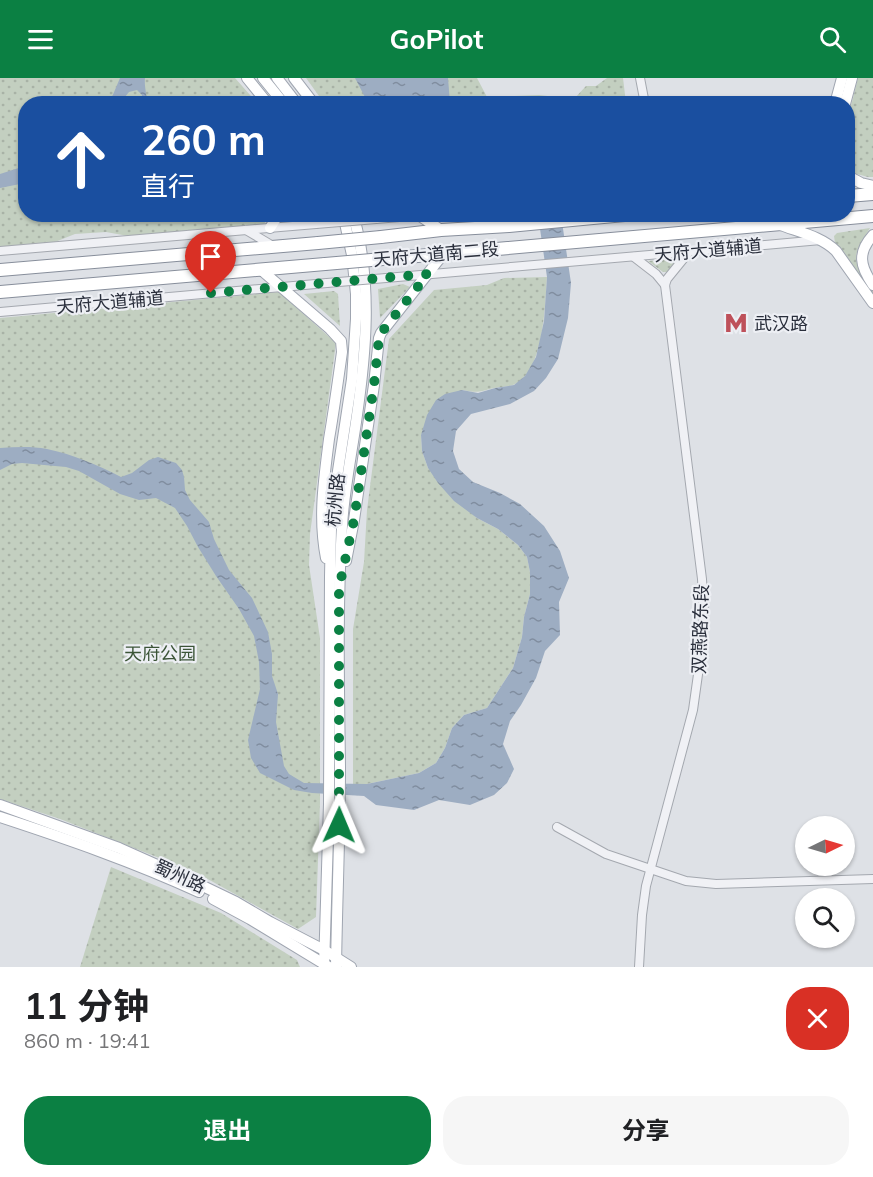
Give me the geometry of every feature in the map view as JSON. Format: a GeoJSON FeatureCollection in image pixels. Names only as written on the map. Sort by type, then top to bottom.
{"type":"FeatureCollection","features":[{"type":"Feature","properties":{"kind":"highway"},"geometry":{"type":"LineString","coordinates":[[855,195],[873,194]]}},
{"type":"Feature","properties":{"kind":"highway","name":"天府大道南二段"},"geometry":{"type":"LineString","coordinates":[[855,218],[873,216]]}},
{"type":"Feature","properties":{"kind":"highway","name":"天府大道南二段"},"geometry":{"type":"LineString","coordinates":[[0,270],[276,248],[441,230],[543,222]]}},
{"type":"Feature","properties":{"kind":"highway","name":"天府大道南二段"},"geometry":{"type":"LineString","coordinates":[[0,292],[802,222]]}},
{"type":"Feature","properties":{"kind":"main road"},"geometry":{"type":"LineString","coordinates":[[247,78],[262,96]]}},
{"type":"Feature","properties":{"kind":"main road"},"geometry":{"type":"LineString","coordinates":[[263,78],[278,96]]}},
{"type":"Feature","properties":{"kind":"main road"},"geometry":{"type":"LineString","coordinates":[[277,78],[291,96]]}},
{"type":"Feature","properties":{"kind":"main road"},"geometry":{"type":"LineString","coordinates":[[294,78],[308,96]]}},
{"type":"Feature","properties":{"kind":"main road"},"geometry":{"type":"LineString","coordinates":[[838,96],[842,78]]}},
{"type":"Feature","properties":{"kind":"main road"},"geometry":{"type":"LineString","coordinates":[[847,96],[852,78]]}},
{"type":"Feature","properties":{"kind":"main road"},"geometry":{"type":"LineString","coordinates":[[855,180],[873,186]]}},
{"type":"Feature","properties":{"kind":"main road"},"geometry":{"type":"LineString","coordinates":[[270,228],[274,222]]}},
{"type":"Feature","properties":{"kind":"main road","name":"杭州路"},"geometry":{"type":"LineString","coordinates":[[330,965],[334,771],[330,576],[333,507],[352,379],[357,319],[352,255],[345,222]]}},
{"type":"Feature","properties":{"kind":"main road","name":"杭州路"},"geometry":{"type":"LineString","coordinates":[[334,771],[339,588],[344,502],[356,421],[366,320],[362,253],[356,222]]}},
{"type":"Feature","properties":{"kind":"main road"},"geometry":{"type":"LineString","coordinates":[[428,222],[441,230]]}},
{"type":"Feature","properties":{"kind":"main road"},"geometry":{"type":"LineString","coordinates":[[778,224],[830,245],[873,303]]}},
{"type":"Feature","properties":{"kind":"main road"},"geometry":{"type":"LineString","coordinates":[[873,235],[862,252],[862,260],[863,268],[873,285]]}},
{"type":"Feature","properties":{"kind":"main road"},"geometry":{"type":"LineString","coordinates":[[339,588],[354,520],[379,338],[444,254]]}},
{"type":"Feature","properties":{"kind":"main road"},"geometry":{"type":"LineString","coordinates":[[260,270],[338,336],[342,345],[321,504],[322,537],[330,576]]}},
{"type":"Feature","properties":{"kind":"main road","name":"杭州路"},"geometry":{"type":"LineString","coordinates":[[330,965],[324,950],[334,804]]}},
{"type":"Feature","properties":{"kind":"main road","name":"蜀州路"},"geometry":{"type":"LineString","coordinates":[[0,805],[119,848],[184,877],[236,902],[324,950]]}},
{"type":"Feature","properties":{"kind":"main road","name":"蜀州路"},"geometry":{"type":"LineString","coordinates":[[0,817],[114,856],[182,884],[233,909],[330,965],[351,967]]}},
{"type":"Feature","properties":{"kind":"street"},"geometry":{"type":"LineString","coordinates":[[640,78],[643,96]]}},
{"type":"Feature","properties":{"kind":"street"},"geometry":{"type":"LineString","coordinates":[[0,251],[340,222]]}},
{"type":"Feature","properties":{"kind":"street"},"geometry":{"type":"LineString","coordinates":[[246,230],[276,248]]}},
{"type":"Feature","properties":{"kind":"street","name":"天府大道辅道"},"geometry":{"type":"LineString","coordinates":[[0,312],[821,240]]}},
{"type":"Feature","properties":{"kind":"street"},"geometry":{"type":"LineString","coordinates":[[665,285],[667,279],[689,252]]}},
{"type":"Feature","properties":{"kind":"street"},"geometry":{"type":"LineString","coordinates":[[634,256],[656,274],[665,285]]}},
{"type":"Feature","properties":{"kind":"street","name":"双燕路东段"},"geometry":{"type":"LineString","coordinates":[[639,967],[642,915],[650,870],[693,710],[701,657],[704,613],[702,579],[665,285]]}},
{"type":"Feature","properties":{"kind":"street"},"geometry":{"type":"LineString","coordinates":[[557,827],[606,854],[686,881],[716,884],[873,879]]}},
{"type":"Feature","properties":{"kind":"green space"},"geometry":{"type":"Polygon","coordinates":[[[0,78],[235,78],[251,96],[18,96],[18,222],[265,222],[264,224],[128,236],[106,232],[75,234],[55,242],[0,247],[0,78]]]}},
{"type":"Feature","properties":{"kind":"green space"},"geometry":{"type":"Polygon","coordinates":[[[306,78],[477,78],[486,96],[319,96],[306,78]]]}},
{"type":"Feature","properties":{"kind":"green space"},"geometry":{"type":"Polygon","coordinates":[[[607,78],[623,78],[625,96],[577,96],[586,86],[596,86],[607,78]]]}},
{"type":"Feature","properties":{"kind":"green space"},"geometry":{"type":"Polygon","coordinates":[[[858,78],[873,78],[873,177],[855,174],[854,96],[858,78]]]}},
{"type":"Feature","properties":{"kind":"green space"},"geometry":{"type":"Polygon","coordinates":[[[870,228],[858,249],[856,260],[873,295],[835,243],[834,236],[837,233],[870,228]]]}},
{"type":"Feature","properties":{"kind":"green space"},"geometry":{"type":"Polygon","coordinates":[[[680,258],[668,272],[663,272],[648,261],[680,258]]]}},
{"type":"Feature","properties":{"kind":"green space"},"geometry":{"type":"Polygon","coordinates":[[[547,277],[541,337],[531,367],[523,378],[513,385],[478,392],[462,390],[421,435],[422,451],[428,468],[477,518],[498,529],[518,545],[527,557],[530,594],[522,637],[513,668],[487,708],[464,715],[452,728],[445,748],[436,763],[419,773],[367,784],[353,784],[353,629],[364,562],[367,510],[389,339],[434,290],[487,285],[504,278],[547,277]]]}},
{"type":"Feature","properties":{"kind":"green space"},"geometry":{"type":"Polygon","coordinates":[[[403,284],[410,287],[380,318],[378,289],[403,284]]]}},
{"type":"Feature","properties":{"kind":"green space"},"geometry":{"type":"Polygon","coordinates":[[[334,291],[338,294],[340,326],[304,294],[334,291]]]}},
{"type":"Feature","properties":{"kind":"green space","name":"天府公园"},"geometry":{"type":"Polygon","coordinates":[[[279,292],[336,343],[310,534],[309,565],[320,638],[320,803],[316,917],[298,929],[195,872],[60,819],[0,799],[0,318],[279,292]]]}},
{"type":"Feature","properties":{"kind":"green space"},"geometry":{"type":"Polygon","coordinates":[[[111,867],[221,913],[297,960],[300,967],[80,967],[111,867]]]}},
{"type":"Feature","properties":{"kind":"water"},"geometry":{"type":"Polygon","coordinates":[[[120,78],[145,78],[146,96],[142,96],[137,90],[129,92],[126,96],[112,96],[120,78]]]}},
{"type":"Feature","properties":{"kind":"water"},"geometry":{"type":"Polygon","coordinates":[[[355,78],[448,78],[449,96],[364,96],[355,78]]]}},
{"type":"Feature","properties":{"kind":"water"},"geometry":{"type":"Polygon","coordinates":[[[18,168],[18,184],[0,188],[0,174],[18,168]]]}},
{"type":"Feature","properties":{"kind":"water"},"geometry":{"type":"Polygon","coordinates":[[[539,222],[562,222],[571,283],[568,318],[558,359],[534,391],[510,404],[471,414],[456,431],[453,451],[459,469],[473,482],[520,504],[544,526],[560,551],[569,578],[559,602],[560,635],[545,651],[536,678],[510,721],[503,744],[514,769],[507,783],[494,795],[470,805],[439,800],[414,810],[376,805],[364,796],[294,790],[260,773],[251,758],[248,740],[260,689],[259,662],[254,636],[175,508],[156,498],[139,500],[120,494],[79,471],[66,467],[22,463],[12,464],[0,470],[0,448],[29,447],[56,451],[85,460],[121,477],[158,457],[176,463],[182,470],[185,490],[190,500],[209,522],[214,539],[229,570],[252,598],[268,632],[272,654],[272,676],[278,694],[276,722],[284,766],[289,774],[304,783],[367,784],[419,773],[436,763],[445,748],[452,728],[464,715],[487,708],[513,668],[522,637],[530,594],[527,557],[518,545],[498,529],[477,518],[454,501],[438,483],[428,468],[422,451],[421,435],[427,415],[436,400],[445,394],[462,390],[478,393],[514,385],[525,376],[536,357],[544,321],[547,277],[539,222]]]}},
{"type":"Feature","properties":{"kind":"place","name":"武汉路"},"geometry":{"type":"Point","coordinates":[736,323]}},
{"type":"Feature","properties":{"kind":"route"},"geometry":{"type":"LineString","coordinates":[[211,293],[428,274],[379,338],[354,520],[339,588],[339,825]]}}]}
